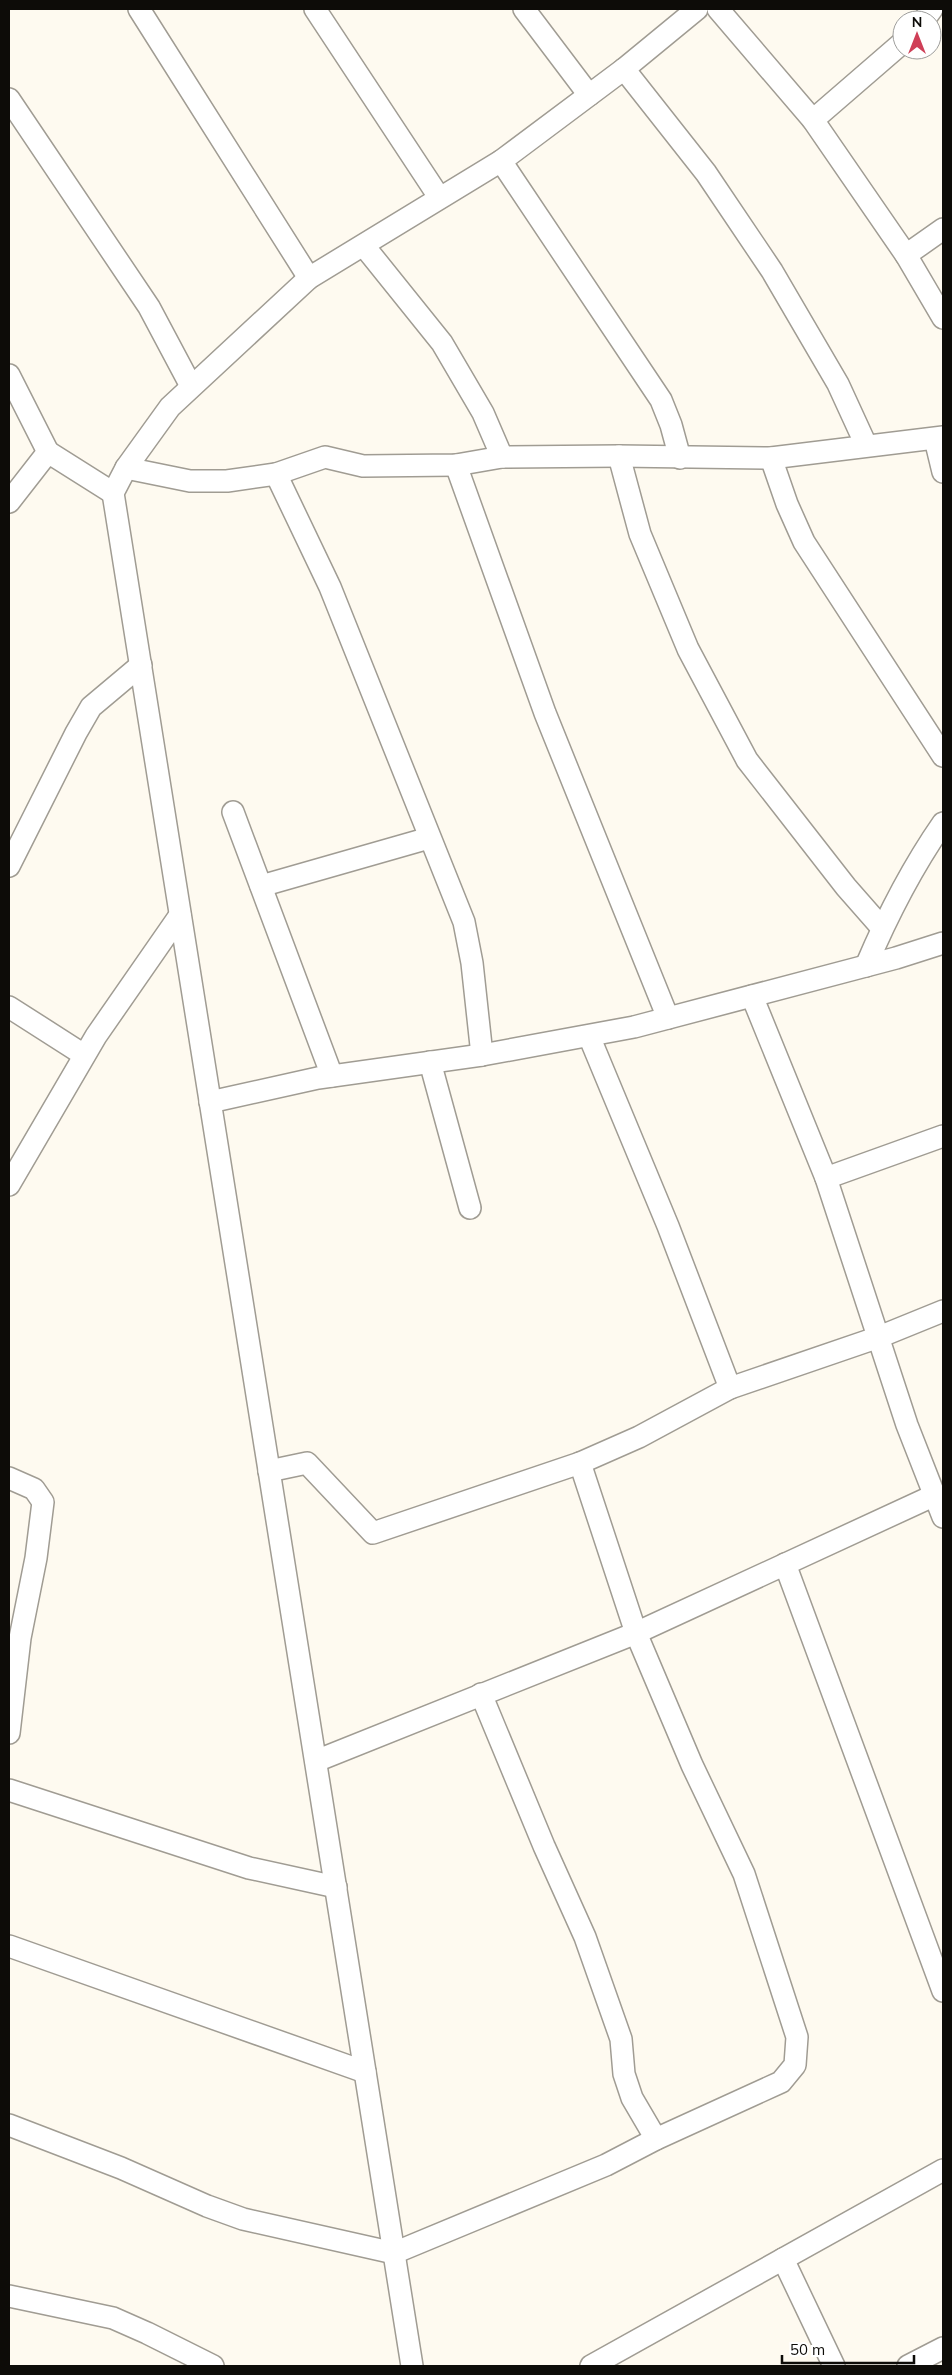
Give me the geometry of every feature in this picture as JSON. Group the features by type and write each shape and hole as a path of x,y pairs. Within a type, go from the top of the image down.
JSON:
{"street":[{"path":"139,9 309,278"},
{"path":"315,9 439,197"},
{"path":"524,9 589,95"},
{"path":"412,2366 114,493 126,468 170,407 309,278 364,246 439,197 501,160 624,69 697,9"},
{"path":"718,9 812,120 906,255 943,318"},
{"path":"812,120 892,51"},
{"path":"624,69 706,172 772,271 838,384 866,445"},
{"path":"9,99 149,307 191,386"},
{"path":"501,160 660,400 671,425 680,458"},
{"path":"906,255 943,229"},
{"path":"364,246 442,343 483,413 502,457"},
{"path":"9,375 48,452 114,493"},
{"path":"126,468 190,481 227,481 276,474 325,457 363,466 456,465 502,457 771,458 866,445 939,438 943,472"},
{"path":"9,502 48,452"},
{"path":"620,456 640,534 688,649 747,760 846,888 882,928"},
{"path":"771,458 787,504 804,542 943,756"},
{"path":"456,465 545,713 668,1018"},
{"path":"276,474 330,587 464,922 472,963 482,1055"},
{"path":"9,866 91,707 141,665"},
{"path":"233,812 332,1076"},
{"path":"866,966 882,928 915,863 943,823"},
{"path":"261,886 429,838"},
{"path":"9,1185 84,1055 180,915"},
{"path":"210,1102 332,1076 482,1055 589,1036 752,996 866,966 943,943"},
{"path":"752,996 826,1178 880,1337 907,1425 943,1517"},
{"path":"9,1007 84,1055"},
{"path":"589,1036 668,1226 730,1388"},
{"path":"430,1062 470,1208"},
{"path":"826,1178 943,1136"},
{"path":"269,1470 308,1463 373,1533 580,1463 638,1437 730,1388 880,1337 943,1311"},
{"path":"9,2125 121,2168 207,2206 244,2219 394,2253 606,2165 781,2082 795,2065 797,2037 744,1874 692,1765 636,1633 580,1463"},
{"path":"9,1478 34,1489 43,1502 36,1558 20,1638 9,1733"},
{"path":"316,1762 636,1633 935,1495"},
{"path":"785,1564 943,1992"},
{"path":"481,1694 544,1846 585,1937 621,2039 624,2074 632,2098 656,2140"},
{"path":"9,1790 249,1868 336,1888"},
{"path":"9,1946 365,2072"},
{"path":"591,2366 943,2170"},
{"path":"783,2259 834,2366"},
{"path":"9,2296 113,2318 147,2332 213,2366"},
{"path":"908,2366 943,2348"}]}
